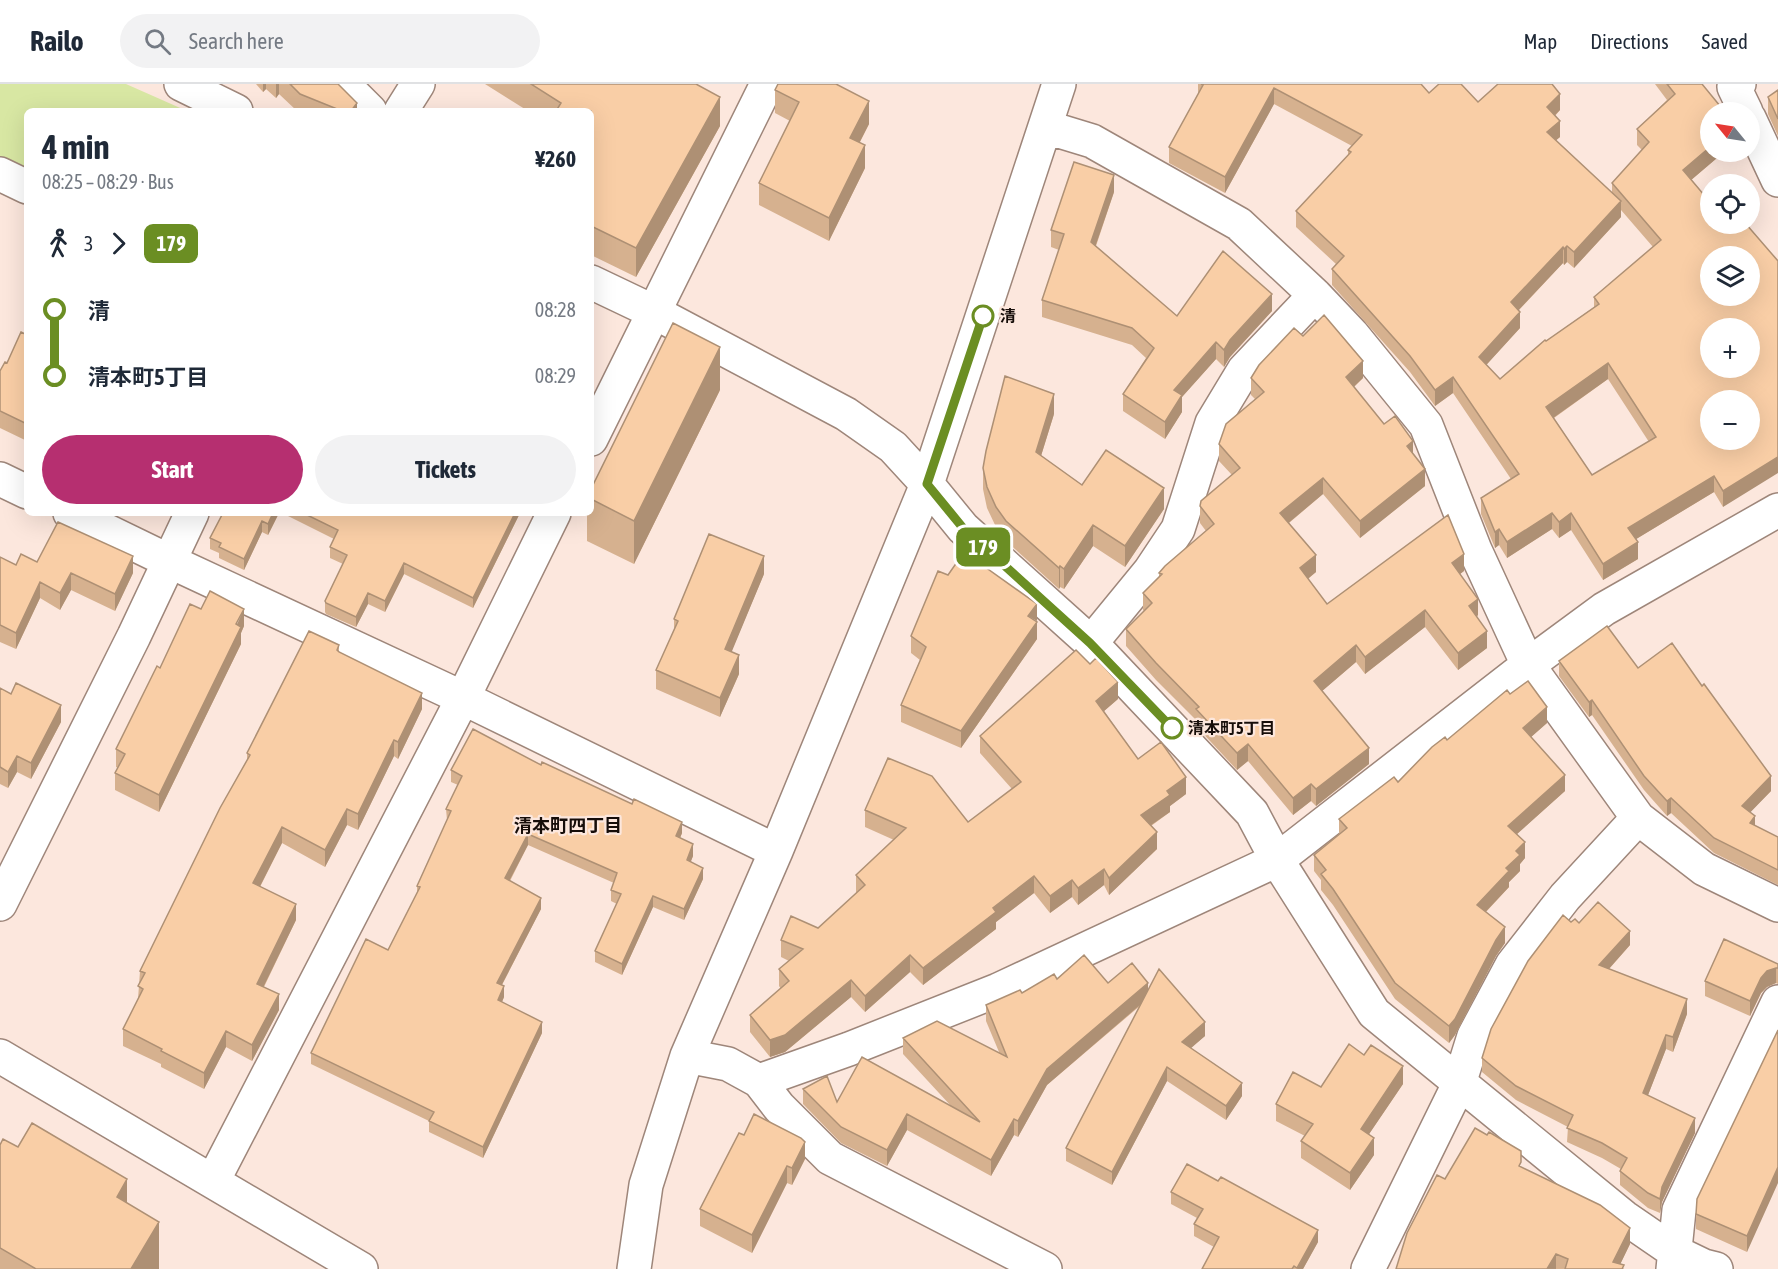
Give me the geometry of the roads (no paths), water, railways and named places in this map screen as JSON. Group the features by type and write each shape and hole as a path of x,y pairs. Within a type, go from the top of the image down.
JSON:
{"street":[{"path":"181,84 230,108"},
{"path":"343,84 367,108"},
{"path":"403,108 418,84"},
{"path":"594,433 767,84"},
{"path":"634,1269 646,1185 687,1056 776,850 927,484 1059,84"},
{"path":"1046,126 1092,141 1239,224 1315,295 1352,334 1426,424 1475,550 1528,664 1638,818 1704,869 1778,905"},
{"path":"1760,142 1778,180"},
{"path":"0,174 24,186"},
{"path":"594,283 654,312 846,414 893,447 963,528 1090,643 1252,813 1277,860 1374,1013 1674,1260 1716,1269"},
{"path":"1090,643 1150,572 1178,529 1212,423 1244,370 1315,295"},
{"path":"0,479 24,491"},
{"path":"759,1081 849,1049 998,990 1277,860 1528,664 1604,609 1778,510"},
{"path":"76,516 463,698 776,850"},
{"path":"0,904 134,636 191,516"},
{"path":"213,1181 463,698 553,516"},
{"path":"1368,1269 1459,1083 1474,1036 1512,966 1565,897 1638,818"},
{"path":"1674,1260 1679,1210 1778,1002"},
{"path":"0,1056 361,1269"},
{"path":"687,1056 728,1064 759,1081 779,1107 830,1158 1045,1269"}],"place":[{"name":"清","path":"983,316"},
{"name":"清本町5丁目","path":"1172,728"}],"district":[{"name":"清本町四丁目","path":"568,825"}]}
